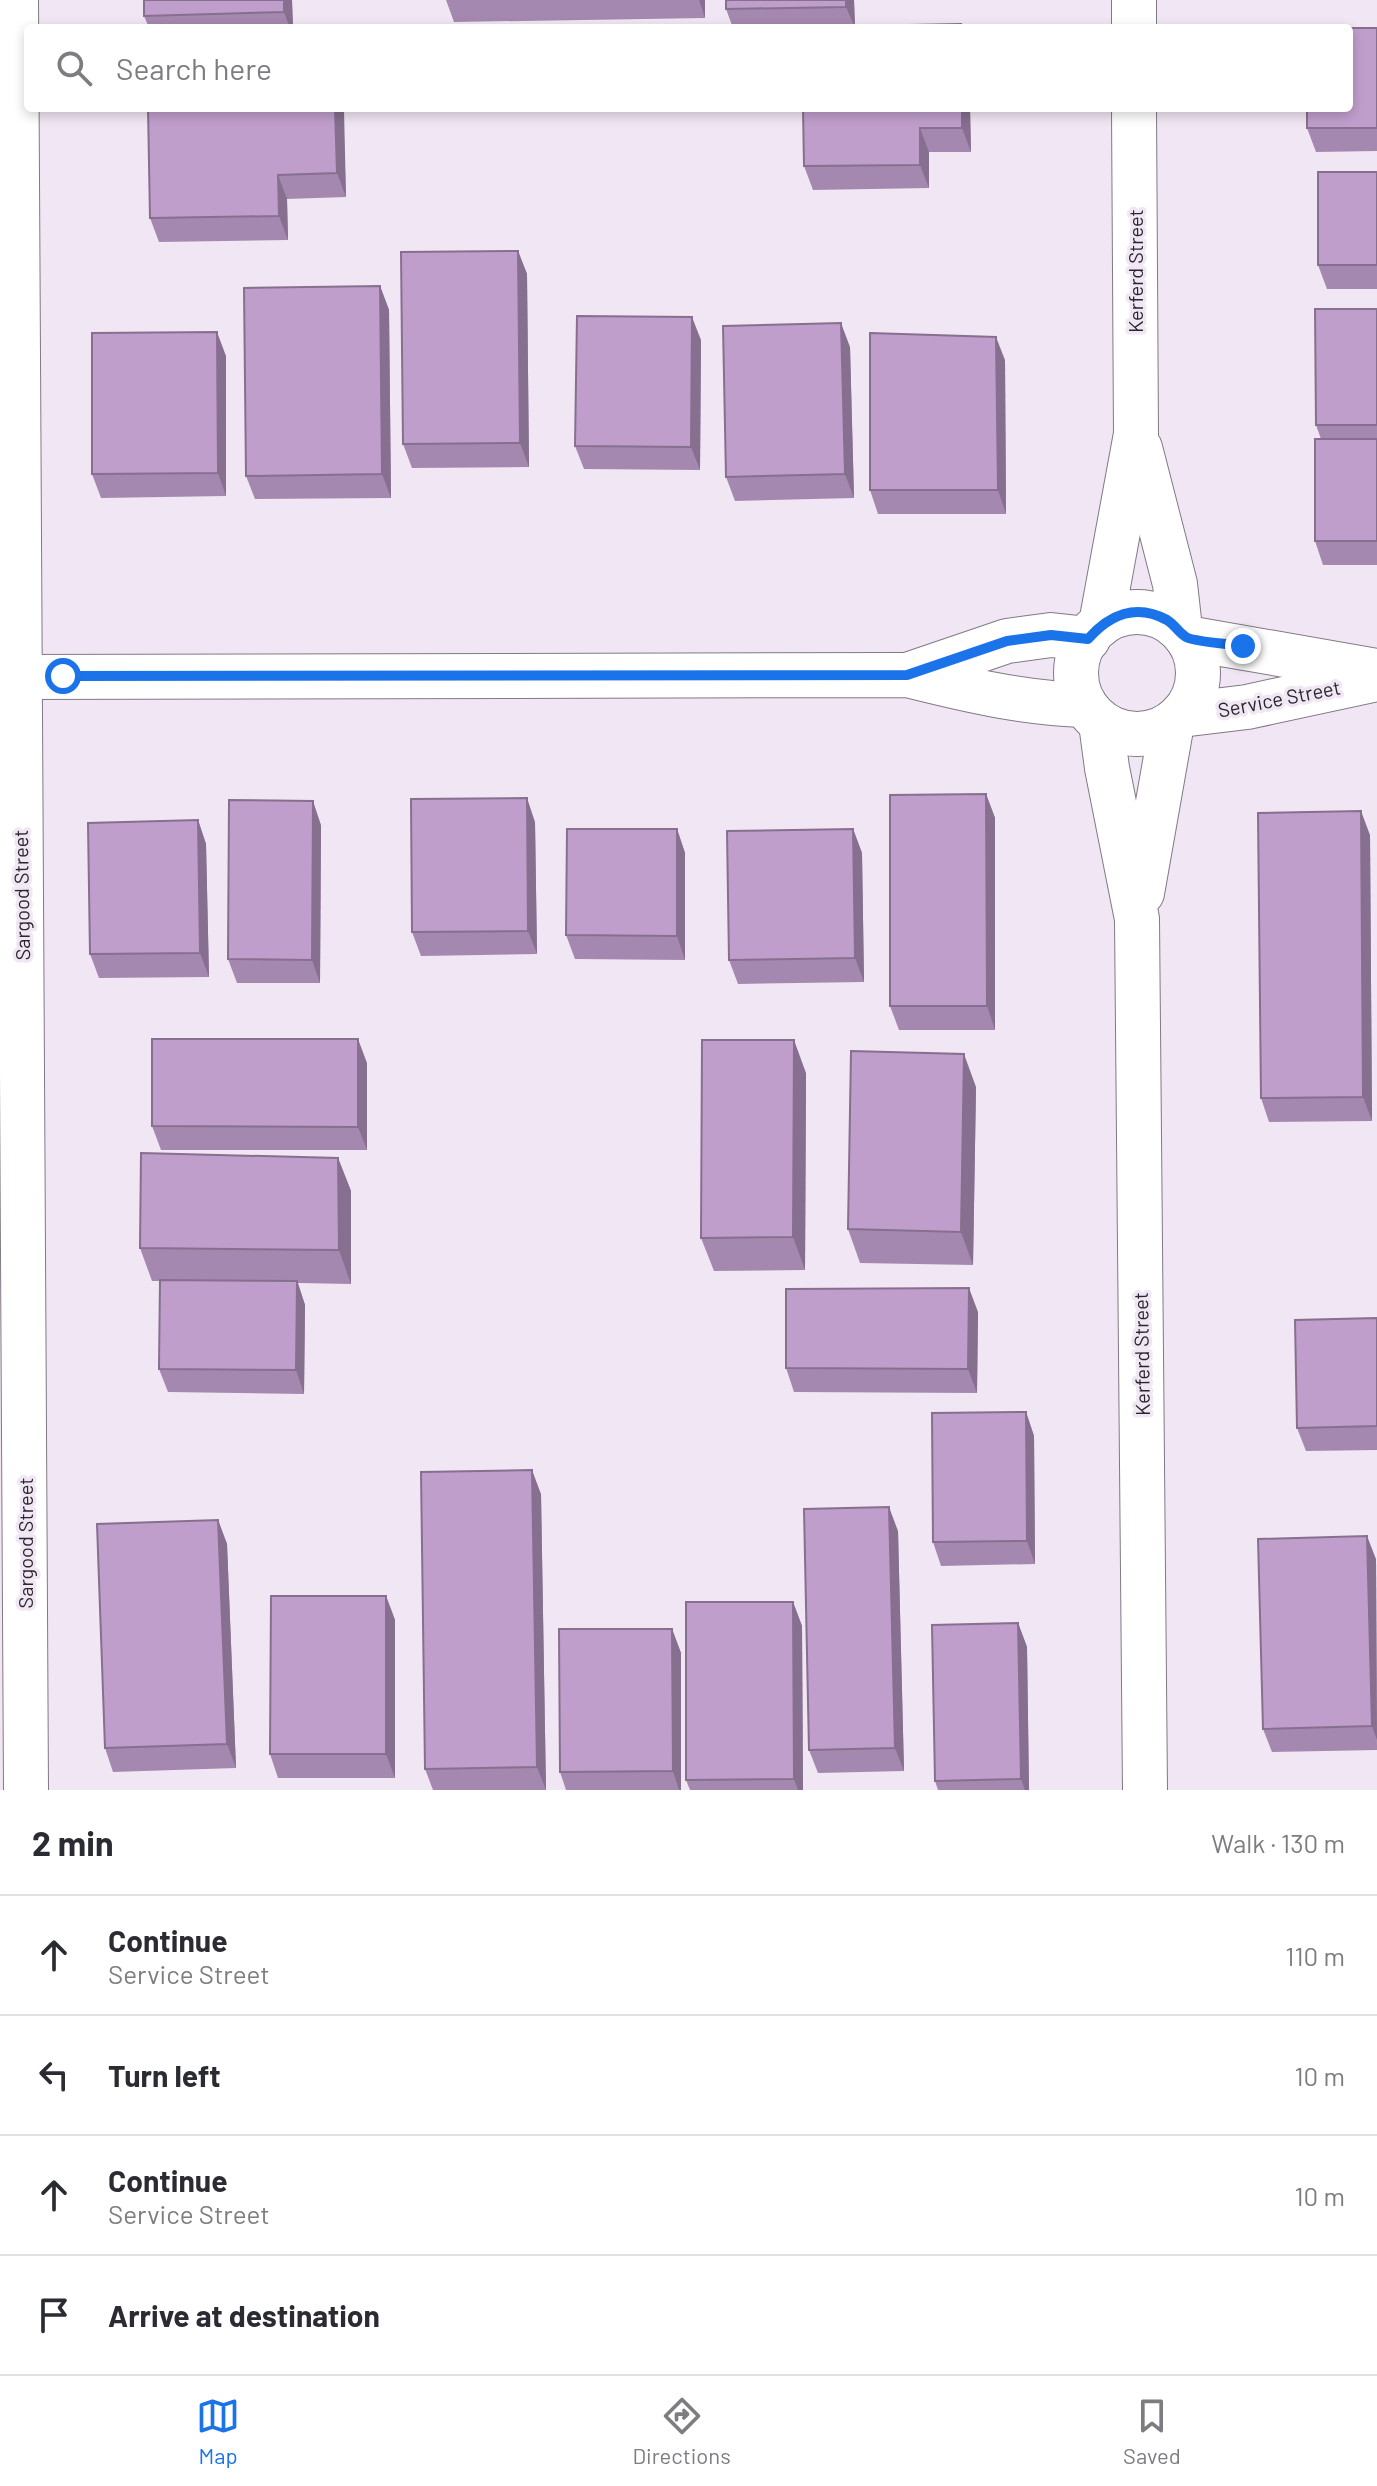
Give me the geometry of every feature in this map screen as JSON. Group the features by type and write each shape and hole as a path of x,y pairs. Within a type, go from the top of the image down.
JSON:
{"street":[{"name":"Sargood Street","path":"16,0 8,45 19,677 11,992 26,1790"},
{"path":"1134,0 1134,24"},
{"name":"Kerferd Street","path":"1094,631 1136,434 1134,112"},
{"name":"Kerferd Street","path":"1136,434 1175,584 1183,634"},
{"path":"19,677 907,675 996,697 1051,704 1093,714 1118,732 1136,734 1155,731 1176,719 1194,694 1198,669 1195,652 1183,634 1166,620 1133,612 1116,616 1094,631 1079,654 1076,671 1078,688 1093,714"},
{"path":"907,675 1007,641 1094,631"},
{"name":"Service Street","path":"1183,634 1377,671"},
{"name":"Service Street","path":"1176,719 1377,679"},
{"name":"Kerferd Street","path":"1093,714 1137,919 1145,1790"},
{"name":"Kerferd Street","path":"1137,919 1176,719"}],"building":[{"path":"144,0 284,0 284,12 144,16"},
{"path":"726,0 846,0 846,7 726,9"},
{"path":"1353,28 1377,28 1377,128 1307,128 1307,112 1353,112"},
{"path":"148,112 335,112 337,173 278,175 279,216 150,218"},
{"path":"803,112 962,112 962,128 920,128 920,165 804,166"},
{"path":"1318,172 1377,172 1377,265 1318,265"},
{"path":"518,251 520,443 403,444 401,252"},
{"path":"380,286 382,474 246,476 244,288"},
{"path":"1315,309 1377,309 1377,425 1316,425"},
{"path":"577,316 692,317 691,447 575,446"},
{"path":"841,323 845,474 726,477 723,326"},
{"path":"217,332 218,473 92,474 92,333"},
{"path":"870,333 996,337 998,490 870,490"},
{"path":"1315,439 1377,439 1377,541 1315,541"},
{"path":"986,794 987,1006 890,1006 890,795"},
{"path":"527,798 528,931 412,932 411,799"},
{"path":"229,800 313,801 312,960 228,959"},
{"path":"1361,811 1363,1097 1261,1098 1258,813"},
{"path":"198,820 200,953 90,954 88,823"},
{"path":"567,829 677,829 677,936 566,935"},
{"path":"853,829 855,958 729,960 727,831"},
{"path":"152,1039 358,1039 358,1127 152,1126"},
{"path":"702,1040 794,1040 793,1237 701,1238"},
{"path":"851,1051 964,1054 961,1232 848,1229"},
{"path":"141,1153 338,1158 339,1250 140,1248"},
{"path":"160,1280 297,1281 296,1370 159,1369"},
{"path":"969,1288 968,1369 786,1368 786,1289"},
{"path":"1377,1318 1377,1426 1297,1428 1295,1320"},
{"path":"1026,1412 1027,1541 933,1542 932,1413"},
{"path":"532,1470 537,1767 425,1769 421,1472"},
{"path":"889,1507 895,1748 809,1750 804,1509"},
{"path":"218,1520 227,1744 105,1748 97,1524"},
{"path":"1367,1536 1372,1726 1263,1729 1258,1539"},
{"path":"271,1596 386,1596 386,1754 270,1754"},
{"path":"686,1602 793,1602 794,1779 686,1780"},
{"path":"1018,1623 1021,1779 935,1781 932,1625"},
{"path":"559,1629 672,1629 673,1771 560,1772"}],"route":[{"path":"63,676 907,675 1007,641 1051,635 1088,639 1101,624 1133,612 1166,620 1187,638 1243,646"}]}
